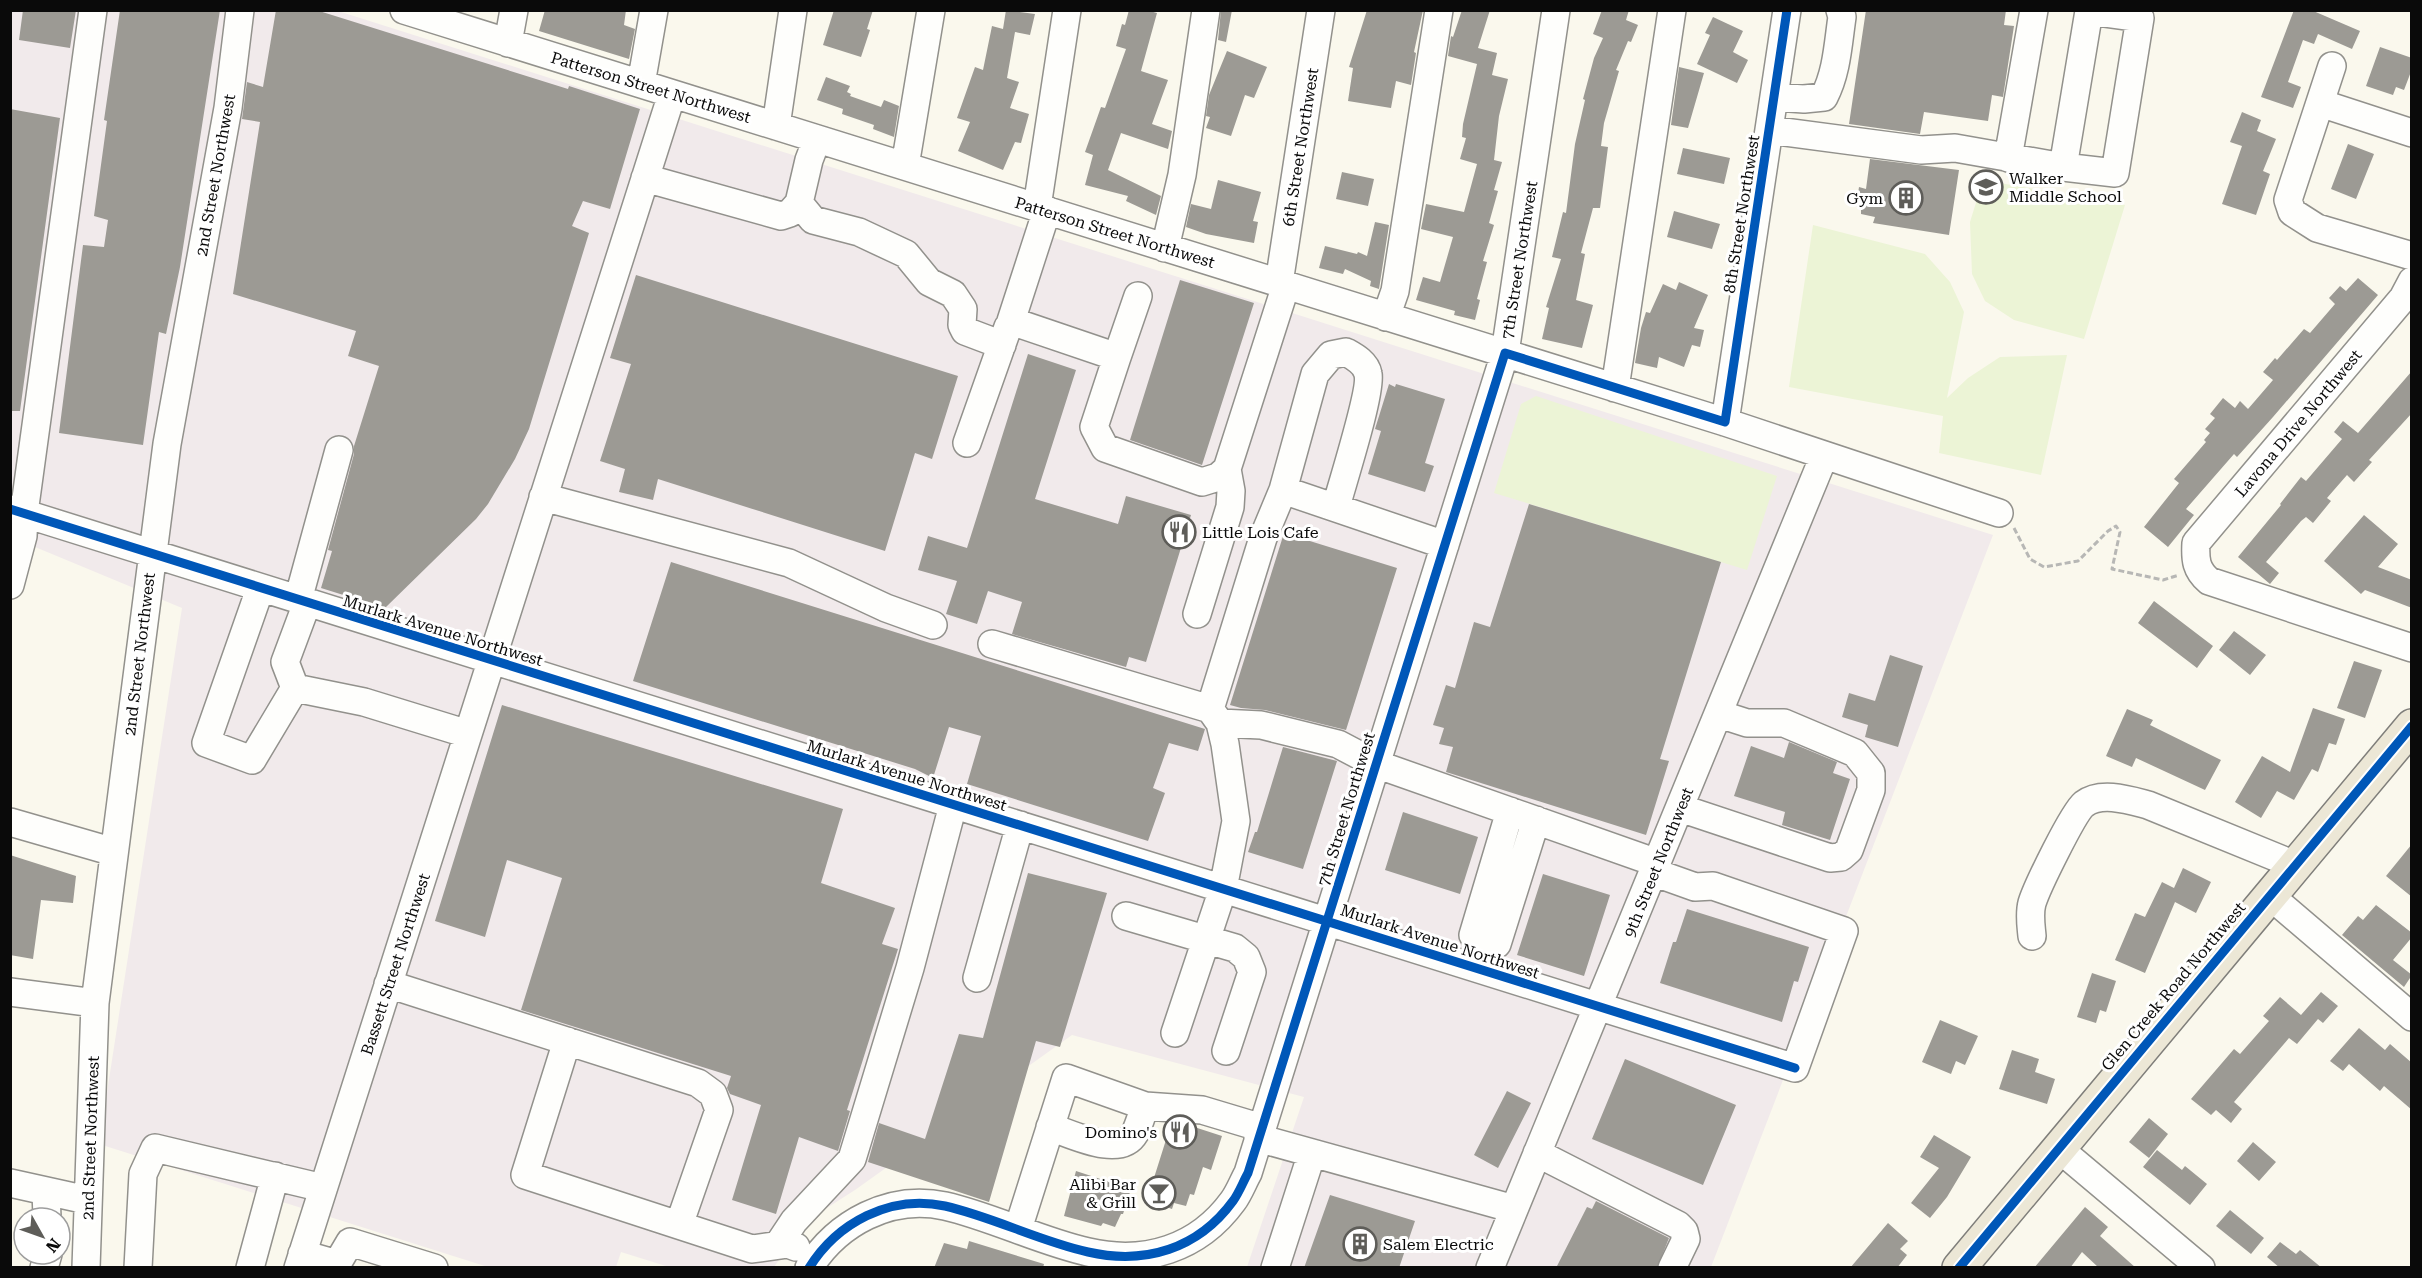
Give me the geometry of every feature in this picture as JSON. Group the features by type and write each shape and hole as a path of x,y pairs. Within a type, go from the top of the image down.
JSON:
{"main road":[{"name":"Glen Creek Road Northwest","path":"1959,1268 2057,1147 2412,726"}],"street":[{"path":"10,585 23,536 17,511 93,10"},
{"name":"2nd Street Northwest","path":"86,1268 96,1003 114,852 166,444 228,108 240,10"},
{"name":"Patterson Street Northwest","path":"404,10 1725,422 1999,513"},
{"path":"508,43 514,10"},
{"path":"641,84 654,10"},
{"path":"776,126 793,10"},
{"path":"905,166 931,10"},
{"path":"967,443 1006,333 1042,209 1067,10"},
{"path":"1166,248 1182,175 1206,10"},
{"name":"6th Street Northwest","path":"1227,469 1283,284 1321,10"},
{"path":"1386,317 1395,291 1438,10"},
{"name":"7th Street Northwest","path":"813,1261 831,1238 853,1222 883,1208 912,1203 943,1206 1088,1252 1132,1258 1182,1257 1199,1235 1234,1199 1248,1173 1505,353 1556,10"},
{"path":"1615,388 1672,10"},
{"name":"8th Street Northwest","path":"1725,422 1787,10"},
{"path":"1774,97 1804,99 1824,97 1835,68 1842,17 1840,10"},
{"path":"2008,158 2034,10"},
{"path":"1769,130 1920,150 1955,148 2063,167 2115,173 2140,14 2088,11 2063,167"},
{"path":"2332,66 2288,200 2292,212 2317,228 2412,256"},
{"name":"Bassett Street Northwest","path":"300,1261 672,94"},
{"path":"2320,103 2412,133"},
{"path":"645,178 781,216 790,213 799,203 809,160 817,139"},
{"path":"799,203 813,220 859,232 906,254 929,282 953,294 963,309 962,325 965,331 1006,333 1117,357"},
{"name":"Lavona Drive Northwest","path":"2197,567 2196,543 2403,298 2412,281"},
{"path":"1138,296 1094,427 1105,448 1202,482 1218,477 1227,469"},
{"path":"1175,1033 1223,889 1236,821 1215,716 1263,538 1283,490 1315,374 1331,355 1346,352 1362,362 1369,375 1365,399 1336,507"},
{"path":"295,688 285,662 339,450"},
{"name":"9th Street Northwest","path":"1490,1268 1824,456"},
{"path":"1197,614 1230,507 1231,491 1227,469"},
{"path":"1283,490 1445,545"},
{"path":"543,497 789,563 885,608 933,625"},
{"name":"Murlark Avenue Northwest","path":"17,511 260,589 1327,921 1479,960 1599,1007 1796,1068 1844,931 1713,886 1695,887 1655,867"},
{"path":"2197,567 2209,581 2412,648"},
{"path":"260,589 206,743 252,760 295,688"},
{"path":"992,644 1215,716 1338,744 1376,764 1536,820 1655,867"},
{"path":"295,688 364,702 468,734"},
{"path":"1680,808 1830,858 1841,857 1849,850 1871,790 1871,773 1855,753 1784,723 1747,723 1719,714"},
{"path":"2032,936 2031,905 2041,883 2076,815 2085,804 2101,798 2122,799 2148,805 2295,865"},
{"path":"778,1245 795,1221 852,1159 910,968 953,805"},
{"path":"1510,811 1473,935 1479,960 1497,944 1536,820"},
{"path":"10,822 114,852"},
{"path":"977,978 1020,825"},
{"path":"2269,895 2412,1017"},
{"path":"1126,916 1206,938 1235,948 1246,957 1252,972 1226,1051"},
{"path":"388,984 698,1083 712,1094 719,1110 679,1225"},
{"path":"10,992 96,1003"},
{"path":"567,1041 525,1174 752,1249 788,1244 813,1261"},
{"path":"1018,1229 1066,1078 1145,1106 1202,1110 1312,1153 1514,1209"},
{"path":"1050,1127 1107,1145 1125,1143 1134,1133 1145,1106"},
{"path":"2057,1147 2201,1268"},
{"path":"138,1268 143,1174 155,1148 323,1188"},
{"path":"1275,1268 1312,1153"},
{"path":"1537,1153 1678,1225 1684,1231 1686,1239 1672,1268"},
{"path":"250,1268 275,1176"},
{"path":"10,1183 87,1200"},
{"path":"46,1191 47,1206"},
{"path":"300,1261 337,1264 350,1242 434,1268"}],"path":[{"path":"1999,513 2016,531 2030,560 2044,567 2078,561 2116,526 2120,532 2112,569 2163,580 2197,567"}],"shaded area":[{"path":"10,11 338,11 1993,535 1711,1267 1247,1267 1304,1097 1072,1035 855,1190 819,1213 794,1239 774,1267 669,1267 621,1252 616,1267 488,1267 99,1144 182,608 11,537"}],"green space":[{"path":"1983,180 2125,205 2084,339 2014,320 1985,301 1972,274 1970,222"},
{"path":"1813,225 1925,254 1950,282 1964,312 1947,398 1968,378 2000,357 2067,355 2041,475 1939,453 1943,416 1789,387"},
{"path":"1536,396 1777,476 1747,570 1494,493 1521,404"}],"building":[{"path":"23,10 76,10 70,48 19,40"},
{"path":"120,10 220,10 180,267 166,334 159,332 143,445 59,433 83,245 104,247 108,220 94,216 107,121 104,120"},
{"path":"276,10 316,10 568,89 569,86 640,109 610,209 583,201 572,226 589,233 529,429 515,459 488,504 476,519 385,608 321,588 332,551 328,550 354,454 354,446 379,366 348,356 356,331 233,294 260,122 242,119 247,82 263,87"},
{"path":"545,10 626,10 624,25 635,29 629,59 539,31"},
{"path":"834,10 873,10 867,29 870,30 861,57 823,45"},
{"path":"1006,10 1035,14 1030,35 1015,32 1007,78 1019,82 1010,108 1029,114 1021,143 1015,142 1003,170 958,151 970,122 957,118 975,67 983,70 992,26 1003,29"},
{"path":"1129,10 1146,10 1157,13 1141,71 1168,80 1152,124 1172,131 1168,149 1121,133 1108,170 1161,196 1156,215 1126,201 1128,196 1085,185 1093,155 1085,152 1101,107 1105,108 1126,49 1116,46 1122,24 1125,25"},
{"path":"1221,10 1232,10 1226,42 1218,40"},
{"path":"1367,10 1423,10 1414,52 1416,53 1411,85 1396,81 1391,108 1348,101 1353,68 1349,67"},
{"path":"1462,10 1490,10 1478,48 1497,53 1492,75 1508,79 1499,116 1494,160 1502,162 1494,190 1498,191 1489,223 1494,225 1483,261 1487,262 1477,299 1480,300 1475,320 1454,315 1455,311 1416,300 1423,277 1440,282 1453,237 1421,229 1426,204 1464,212 1477,164 1460,159 1466,138 1462,137 1463,124 1477,64 1448,56 1451,36 1453,37"},
{"path":"1602,10 1629,10 1626,20 1638,25 1631,42 1628,41 1616,70 1619,71 1604,123 1601,146 1608,147 1600,208 1593,208 1581,253 1585,254 1576,300 1593,305 1582,348 1542,339 1549,308 1546,307 1561,259 1552,257 1563,212 1566,213 1575,144 1585,100 1583,99 1594,58 1603,38 1593,34"},
{"path":"1866,10 2006,10 2004,25 2014,26 2003,97 1992,95 1988,121 1924,112 1920,134 1849,124"},
{"path":"2294,10 2311,10 2360,31 2352,49 2318,34 2314,44 2303,40 2288,82 2301,87 2293,108 2261,97"},
{"path":"1713,17 1743,31 1733,52 1748,60 1737,83 1697,64 1710,35 1705,33"},
{"path":"2380,47 2412,58 2412,69 2404,90 2396,87 2393,95 2366,86"},
{"path":"1227,51 1267,67 1254,98 1245,95 1231,136 1206,128 1210,117 1206,116 1209,95"},
{"path":"1679,67 1704,73 1688,128 1671,125"},
{"path":"826,77 850,86 847,92 851,94 850,96 881,107 884,100 899,106 894,137 873,129 874,125 842,114 843,109 817,100"},
{"path":"10,109 60,118 20,411 10,411"},
{"path":"2242,112 2261,120 2257,131 2276,139 2263,171 2270,174 2256,215 2222,204 2242,146 2230,142"},
{"path":"2348,144 2374,154 2356,199 2331,189"},
{"path":"1683,148 1730,158 1724,184 1677,174"},
{"name":"Gym","path":"1870,159 1959,170 1949,235 1873,223 1875,217 1861,214 1861,208 1856,206 1859,187 1866,189"},
{"path":"1342,172 1374,179 1368,206 1336,199"},
{"path":"1218,180 1261,192 1253,221 1258,222 1254,243 1206,234 1186,227 1191,204 1211,209"},
{"path":"1674,211 1720,224 1712,249 1667,237"},
{"path":"1375,222 1389,225 1379,289 1370,286 1371,281 1345,269 1343,274 1319,268 1325,246 1357,254 1358,252 1367,256"},
{"path":"636,275 958,376 932,459 915,453 885,551 658,479 653,500 619,492 625,469 600,461 631,364 610,358"},
{"path":"2358,278 2378,295 2273,417 2237,457 2234,454 2186,509 2194,515 2168,547 2144,527 2179,483 2174,479 2206,442 2204,440 2210,433 2205,429 2215,418 2210,414 2223,398 2235,408 2240,401 2248,409 2273,380 2263,372 2275,358 2277,360 2304,329 2310,333 2335,304 2329,298 2340,286 2346,291"},
{"path":"1180,280 1254,303 1202,465 1130,440"},
{"path":"1679,282 1708,295 1694,328 1704,330 1700,347 1692,345 1684,367 1659,357 1657,368 1635,363 1646,312 1650,313 1663,284 1676,290"},
{"path":"1028,354 1076,370 1035,499 1118,524 1126,496 1191,515 1146,662 1129,657 1126,667 1012,634 1022,602 988,591 977,624 946,614 957,581 918,570 928,536 967,548"},
{"path":"2412,371 2412,413 2369,460 2372,462 2354,482 2347,475 2327,498 2331,501 2313,523 2306,517 2301,521 2266,562 2279,573 2270,584 2238,557 2301,477 2306,481 2342,439 2334,432 2343,421 2358,433"},
{"path":"1389,384 1395,387 1396,384 1445,399 1425,463 1434,466 1425,492 1368,474 1381,431 1375,429"},
{"path":"1529,504 1721,562 1660,759 1669,761 1646,835 1446,772 1453,747 1439,744 1444,728 1433,725 1446,685 1455,688 1474,622 1490,627"},
{"path":"2364,515 2398,544 2378,567 2412,580 2412,608 2365,590 2361,594 2324,561"},
{"path":"1284,533 1397,568 1346,730 1265,710 1230,705"},
{"path":"671,562 1205,729 1198,751 1169,743 1153,788 1165,793 1148,841 967,784 981,736 949,727 933,778 915,769 633,681"},
{"path":"2154,601 2213,646 2197,668 2138,623"},
{"path":"2234,631 2266,655 2250,675 2219,650"},
{"path":"1890,655 1923,666 1898,747 1865,737 1868,725 1842,717 1849,693 1875,701"},
{"path":"2354,661 2382,670 2365,718 2337,708"},
{"path":"502,705 843,809 821,883 895,908 882,944 898,949 847,1110 850,1111 838,1151 799,1137 776,1214 732,1200 761,1105 730,1094 727,1088 731,1076 521,1010 562,878 507,860 485,937 435,921"},
{"path":"2313,708 2345,719 2336,745 2329,743 2318,772 2312,769 2294,800 2277,791 2261,818 2235,802 2262,756 2290,772"},
{"path":"2127,709 2153,720 2150,725 2221,760 2205,790 2136,758 2132,767 2106,756"},
{"path":"1789,742 1837,762 1833,773 1850,779 1830,840 1782,825 1785,812 1734,796 1751,746 1784,758"},
{"path":"1283,747 1337,761 1303,869 1248,852 1255,832 1257,832"},
{"path":"1403,812 1478,837 1460,894 1385,870"},
{"path":"2412,844 2412,897 2386,876"},
{"path":"10,855 76,876 73,903 41,900 33,959 10,955"},
{"path":"2183,868 2211,882 2196,913 2175,902 2145,973 2115,960 2135,913 2145,917 2162,882 2174,888"},
{"path":"1028,873 1107,893 1060,1047 1036,1041 989,1202 868,1162 879,1123 925,1139 959,1034 983,1038"},
{"path":"1543,874 1610,895 1584,976 1517,955"},
{"path":"2376,905 2412,933 2412,937 2393,960 2412,975 2404,987 2342,935 2358,916 2363,920"},
{"path":"1687,909 1809,947 1798,982 1794,981 1782,1022 1660,983 1673,942 1676,942"},
{"path":"2092,973 2116,981 2106,1012 2100,1010 2096,1023 2077,1017"},
{"path":"2321,992 2338,1006 2323,1023 2318,1019 2297,1044 2289,1038 2234,1102 2242,1109 2231,1123 2216,1110 2211,1115 2191,1099 2234,1049 2240,1054 2269,1021 2263,1016 2280,997 2301,1015"},
{"path":"1940,1020 1978,1036 1965,1065 1956,1061 1951,1074 1922,1062"},
{"path":"2359,1028 2385,1050 2390,1044 2412,1063 2412,1110 2384,1086 2380,1091 2349,1064 2343,1071 2330,1061"},
{"path":"2012,1050 2039,1059 2035,1072 2055,1079 2047,1104 1999,1089"},
{"path":"1625,1059 1736,1105 1703,1185 1592,1139"},
{"path":"1507,1091 1531,1103 1498,1168 1474,1155"},
{"path":"2149,1118 2168,1134 2149,1158 2129,1142"},
{"path":"1171,1124 1188,1125 1222,1136 1211,1170 1203,1167 1194,1195 1190,1194 1186,1206 1174,1203 1172,1209 1147,1200"},
{"path":"1934,1135 1971,1157 1947,1197 1930,1218 1911,1203 1939,1168 1920,1157"},
{"path":"2253,1142 2276,1162 2259,1181 2237,1161"},
{"path":"2157,1150 2182,1170 2185,1166 2207,1184 2190,1205 2143,1167"},
{"path":"1076,1171 1131,1189 1123,1214 1115,1227 1103,1223 1101,1226 1064,1216"},
{"name":"Salem Electric","path":"1330,1195 1415,1221 1399,1268 1304,1268"},
{"path":"1596,1201 1669,1238 1657,1268 1556,1268 1587,1207 1592,1209"},
{"path":"2085,1207 2108,1227 2100,1236 2136,1268 2099,1268 2082,1252 2070,1268 2034,1268"},
{"path":"2230,1210 2264,1238 2251,1254 2216,1226"},
{"path":"1888,1223 1908,1241 1900,1249 1907,1255 1897,1268 1850,1268"},
{"path":"969,1241 1044,1264 1043,1268 934,1268 944,1243 967,1249"},
{"path":"2280,1242 2296,1254 2300,1250 2322,1268 2280,1268 2267,1257"}],"cycle path":[{"path":"809,1268 834,1238 850,1225 885,1208 904,1204 925,1203 945,1206 1088,1252 1109,1256 1130,1256 1150,1254 1187,1242 1219,1218 1233,1201 1248,1173 1505,353 1725,422 1787,10"},
{"path":"10,509 1795,1068"},
{"path":"1959,1268 2412,726"}],"place":[{"name":"Walker Middle School","path":"1986,187"},
{"name":"Gym","path":"1906,198"},
{"name":"Little Lois Cafe","path":"1179,532"},
{"name":"Domino's","path":"1180,1132"},
{"name":"Alibi Bar & Grill","path":"1159,1193"},
{"name":"Salem Electric","path":"1360,1244"}]}
